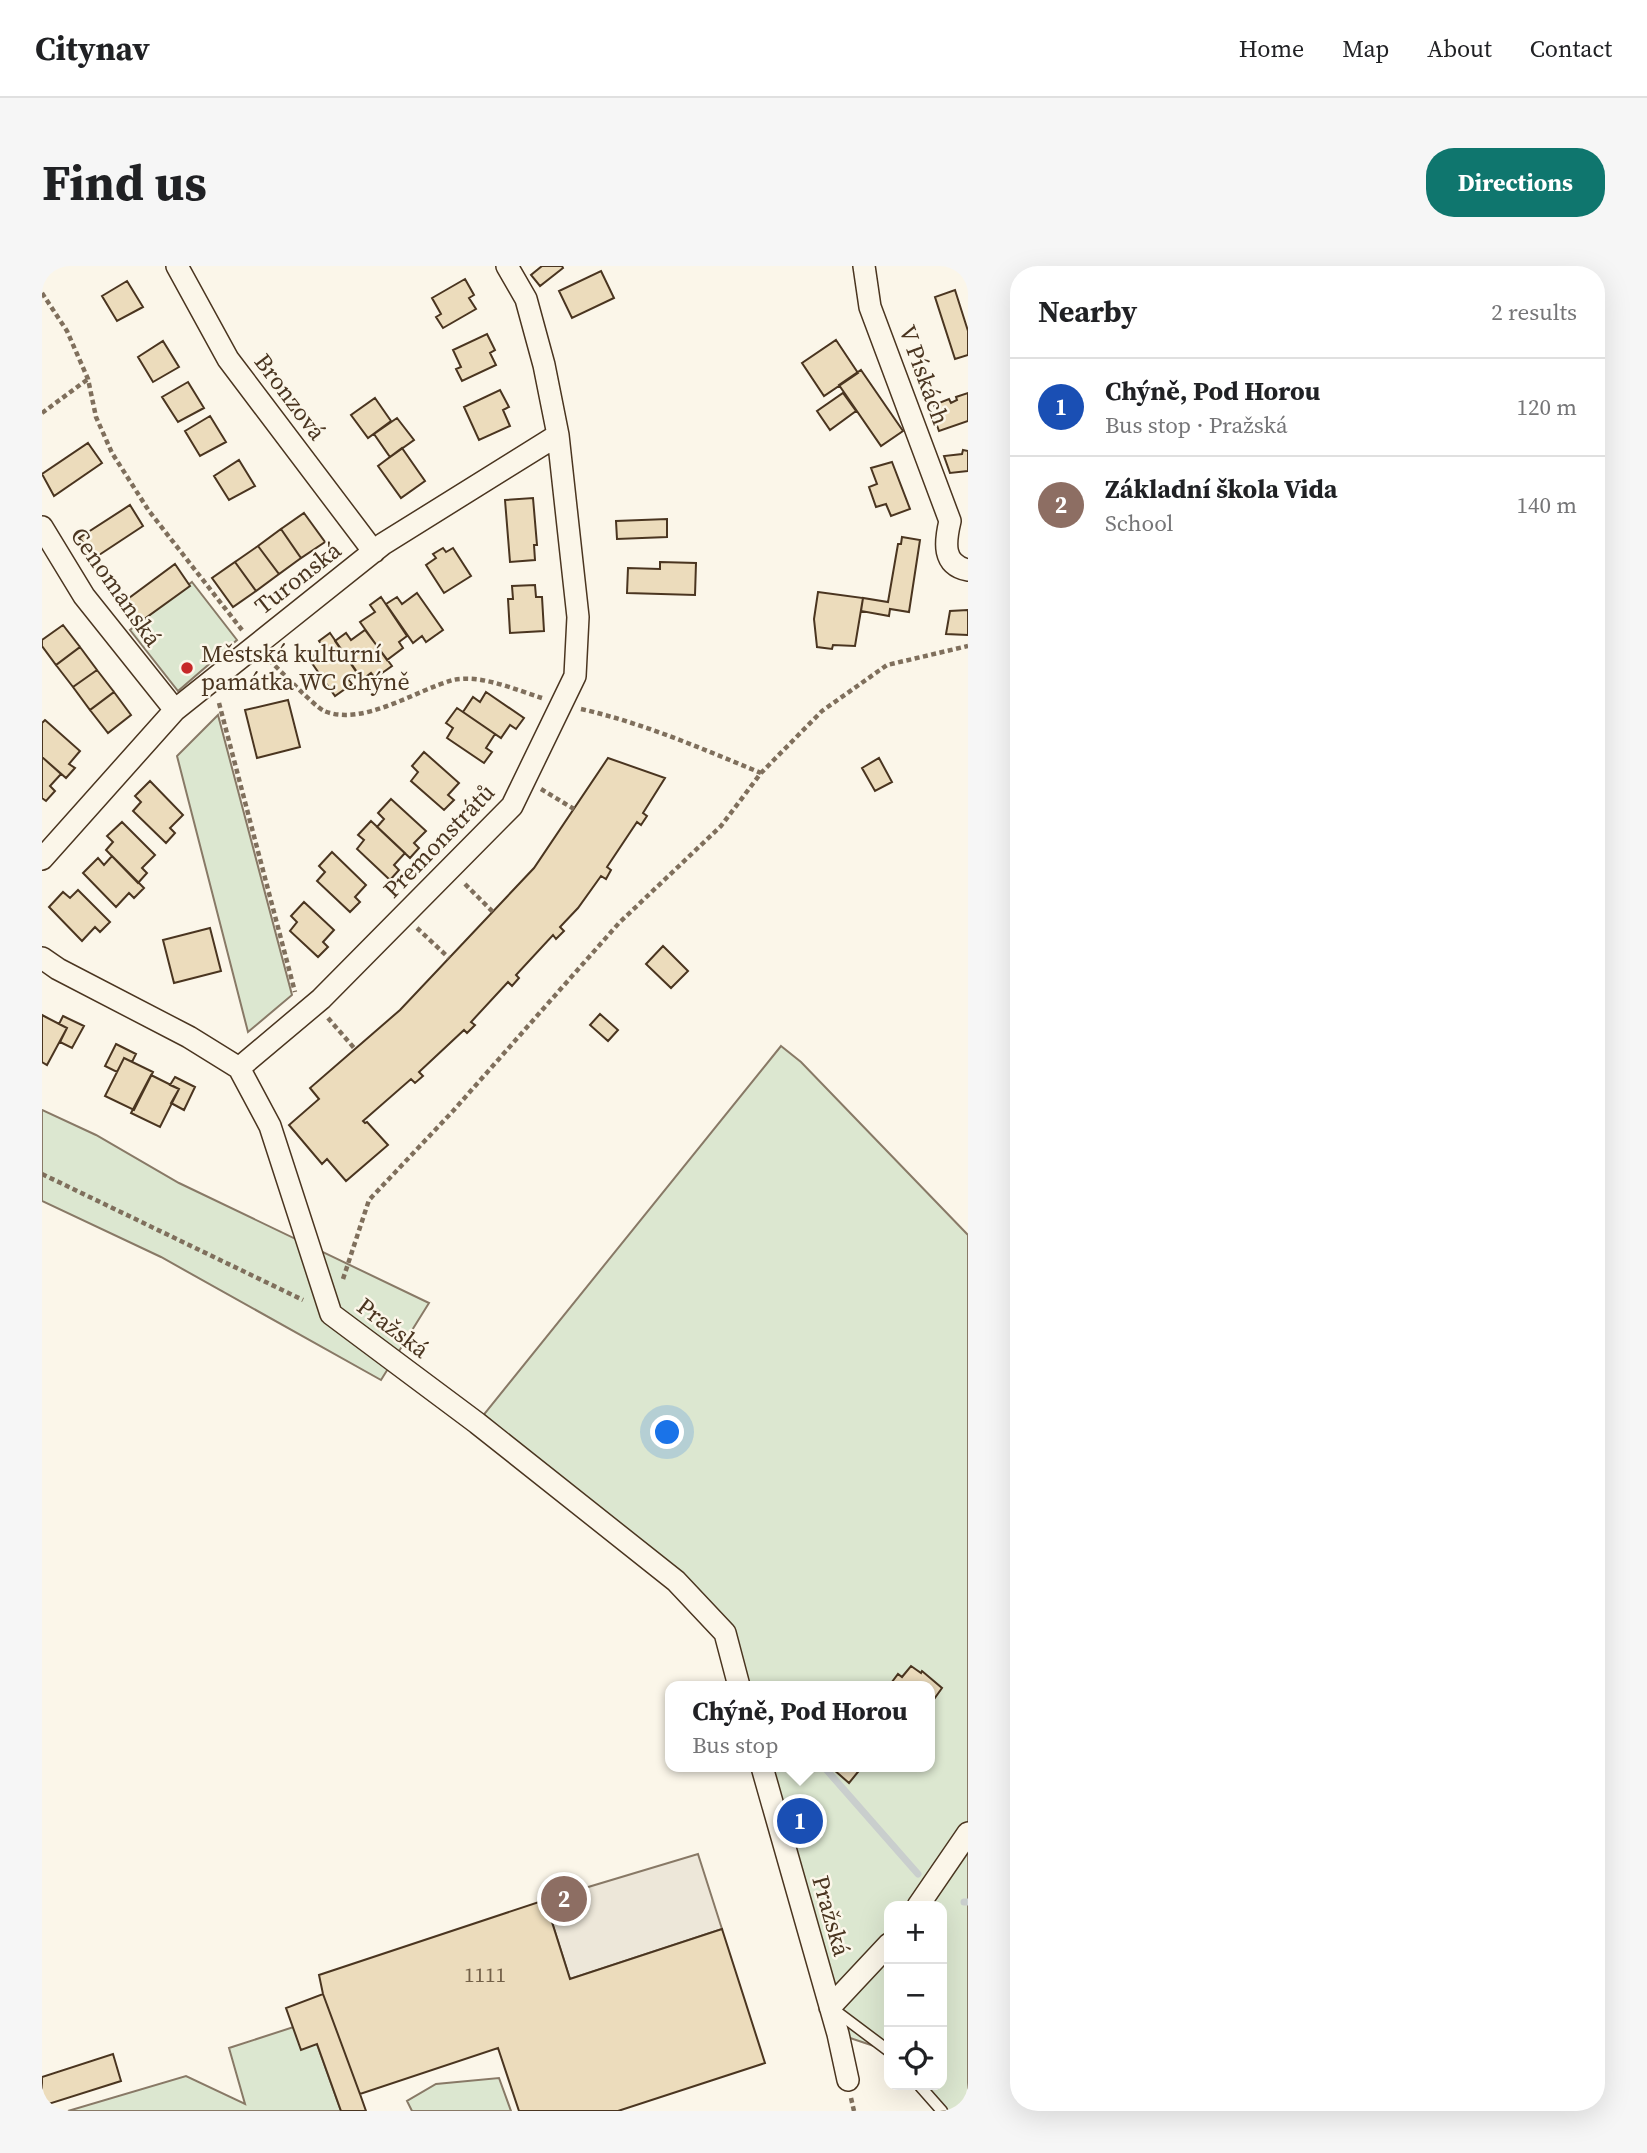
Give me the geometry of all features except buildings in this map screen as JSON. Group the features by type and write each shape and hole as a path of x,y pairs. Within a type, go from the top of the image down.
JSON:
{"street":[{"name":"Bronzová","path":"177,266 228,359 374,552"},
{"name":"Premonstrátů","path":"239,1068 309,1010 512,806 575,676 578,617 558,435 544,365 526,299 507,266"},
{"name":"V Pískách","path":"864,266 870,307 959,521 945,540 948,557 960,568 968,570"},
{"name":"Turonská","path":"42,859 175,710 374,552 558,435"},
{"name":"Cenomanská","path":"42,527 84,596 175,710"},
{"name":"Pražská","path":"42,958 58,969 190,1037 239,1068 270,1126 331,1314 477,1423 676,1581 724,1633 738,1681"},
{"name":"Pražská","path":"763,1772 848,2080"},
{"path":"921,1901 968,1833"},
{"path":"830,2007 884,1949"}],"lane":[{"path":"830,2007 884,2048"},
{"path":"923,2090 942,2111"}],"path":[{"path":"42,293 67,331 88,379 96,417 111,453 149,511 254,646 323,711 349,715 372,710 455,680 481,680 611,716 704,749 761,773"},
{"path":"42,412 88,379"},
{"path":"42,1174 331,1314 369,1200 453,1111 619,923 721,826 761,773 822,711 887,665 968,646"},
{"path":"213,680 309,1010 355,1049"},
{"path":"526,779 574,809"},
{"path":"450,869 493,912"},
{"path":"404,916 449,958"}],"green space":[{"path":"192,582 237,640 178,691 130,630"},
{"path":"218,715 292,995 248,1032 177,756"},
{"path":"781,1046 801,1062 968,1235 968,2111 942,2111 923,2090 947,2090 947,1901 884,1901 884,2049 838,2034 763,1772 935,1772 935,1681 738,1681 725,1633 477,1423"},
{"path":"42,1110 96,1135 179,1183 429,1303 381,1380 161,1257 42,1201"},
{"path":"309,2022 341,2111 68,2111 186,2076 245,2104 229,2048"},
{"path":"499,2078 511,2111 412,2111 407,2101 436,2084"}],"shaded area":[{"path":"698,1854 722,1929 570,1979 545,1900"}],"waterway":[{"path":"828,1772 918,1874"}],"place":[{"name":"Městská kulturní památka WC Chýně","path":"187,668"},
{"name":"Chýně, Pod Horou","path":"800,1821"},
{"name":"Základní škola Vida","path":"564,1899"}]}
